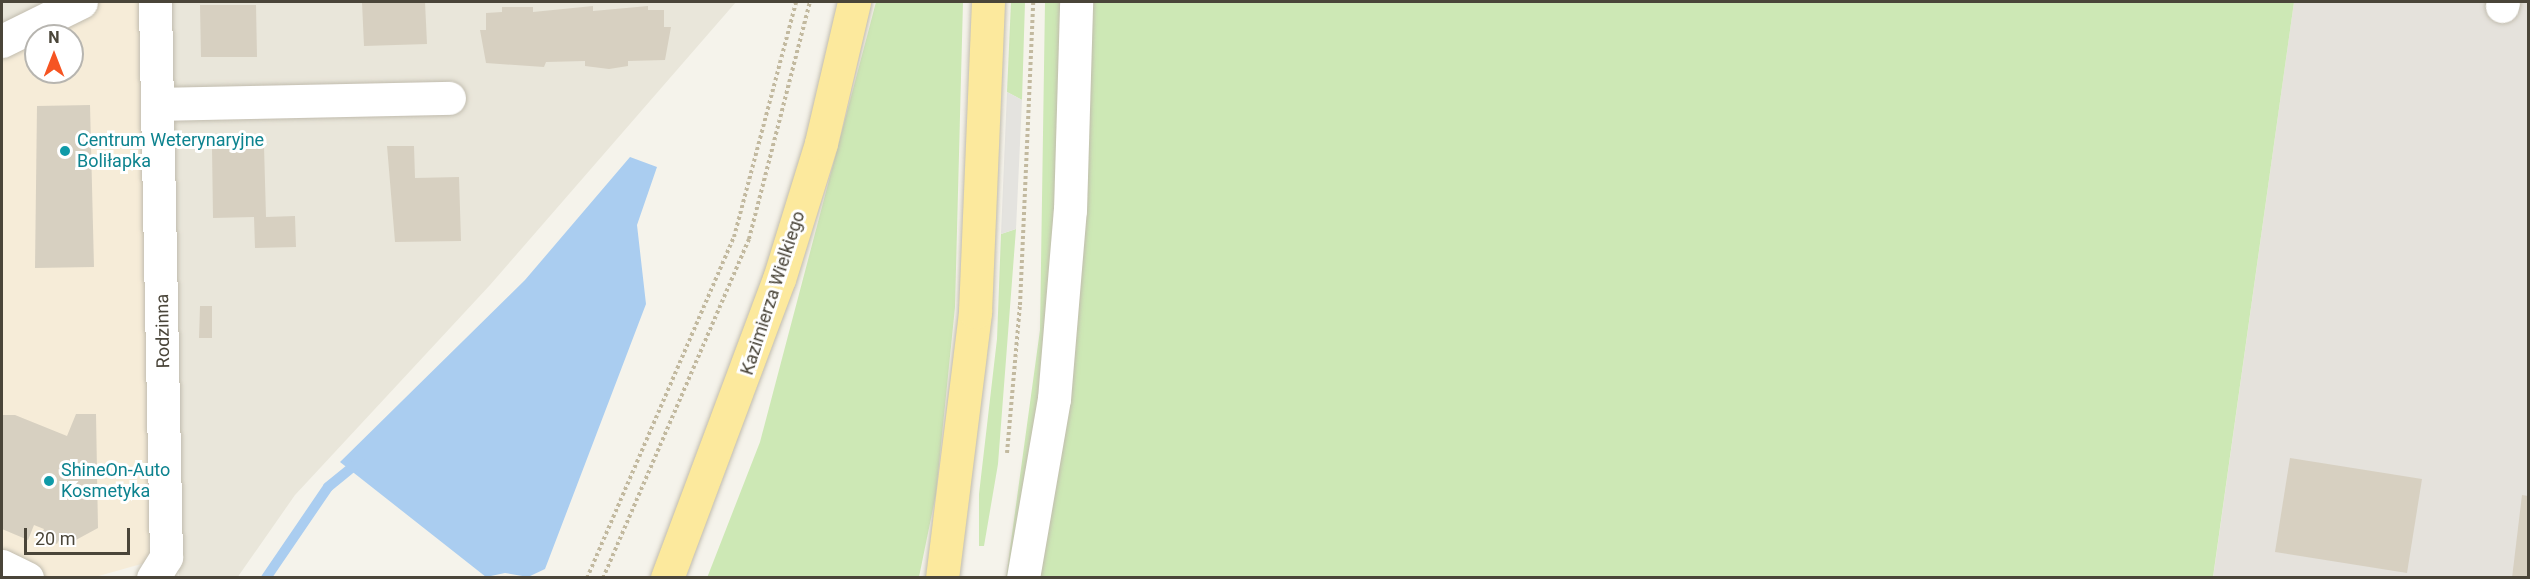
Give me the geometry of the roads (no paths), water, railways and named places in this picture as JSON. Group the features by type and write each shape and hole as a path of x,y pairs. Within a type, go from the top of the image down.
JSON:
{"main road":[{"name":"Kazimierza Wielkiego","path":"667,578 779,279 821,143 854,2"},
{"path":"942,578 975,312 988,2"}],"street":[{"path":"2,40 81,2"},
{"name":"Rodzinna","path":"155,2 159,104 160,567"},
{"path":"1023,578 1054,399 1070,210 1076,2"},
{"path":"159,104 449,98"},
{"path":"2,566 27,578"}],"water":[{"path":"630,157 657,167 637,225 646,304 545,569 528,577 505,573 486,577 340,462 525,280"}],"waterway":[{"path":"266,578 328,487 360,461"}],"place":[{"name":"Centrum Weterynaryjne Boliłapka","path":"65,151"},
{"name":"ShineOn-Auto Kosmetyka","path":"49,481"}]}
